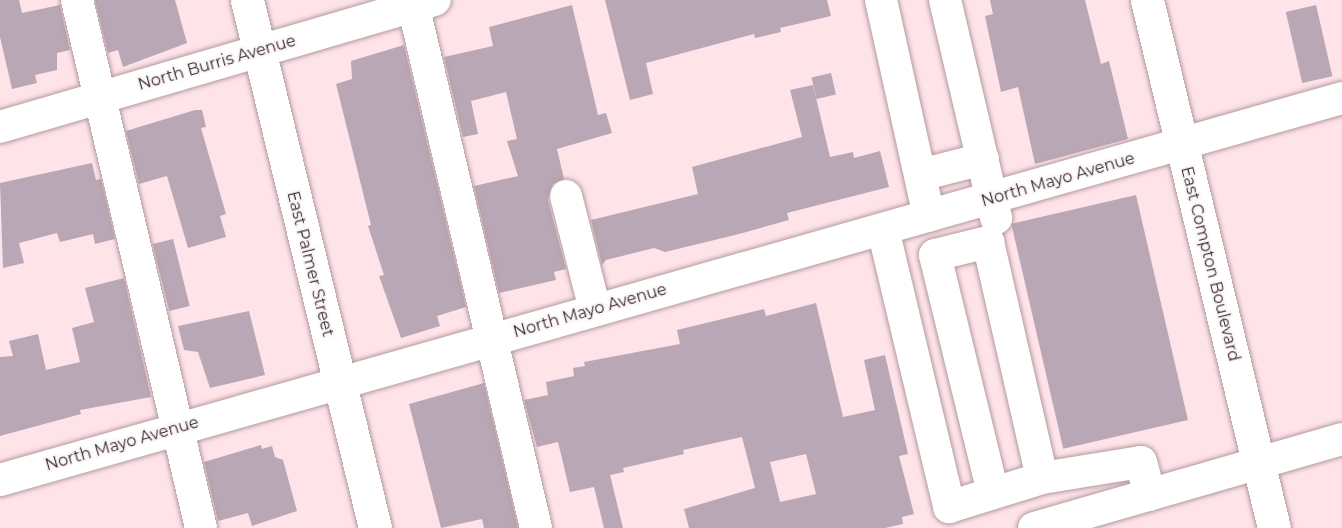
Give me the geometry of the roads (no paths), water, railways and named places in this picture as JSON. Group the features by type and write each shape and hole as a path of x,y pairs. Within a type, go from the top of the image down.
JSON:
{"main road":[{"name":"East Palmer Street","path":"248,0 375,528"},
{"name":"East Compton Boulevard","path":"1147,0 1180,146 1274,528"}],"street":[{"path":"77,0 201,528"},
{"path":"881,0 929,216"},
{"path":"945,0 993,198 997,227 988,242 935,255 993,493"},
{"path":"420,2 491,339 536,528"},
{"name":"North Burris Avenue","path":"0,127 420,2"},
{"name":"North Mayo Avenue","path":"0,480 339,382 1180,146 1342,98"},
{"path":"920,175 983,159"},
{"path":"566,196 595,310"},
{"path":"883,229 949,507 1052,478 1142,462 1150,495"},
{"path":"988,242 1052,478 1071,517"},
{"path":"1034,528 1342,439"}]}
